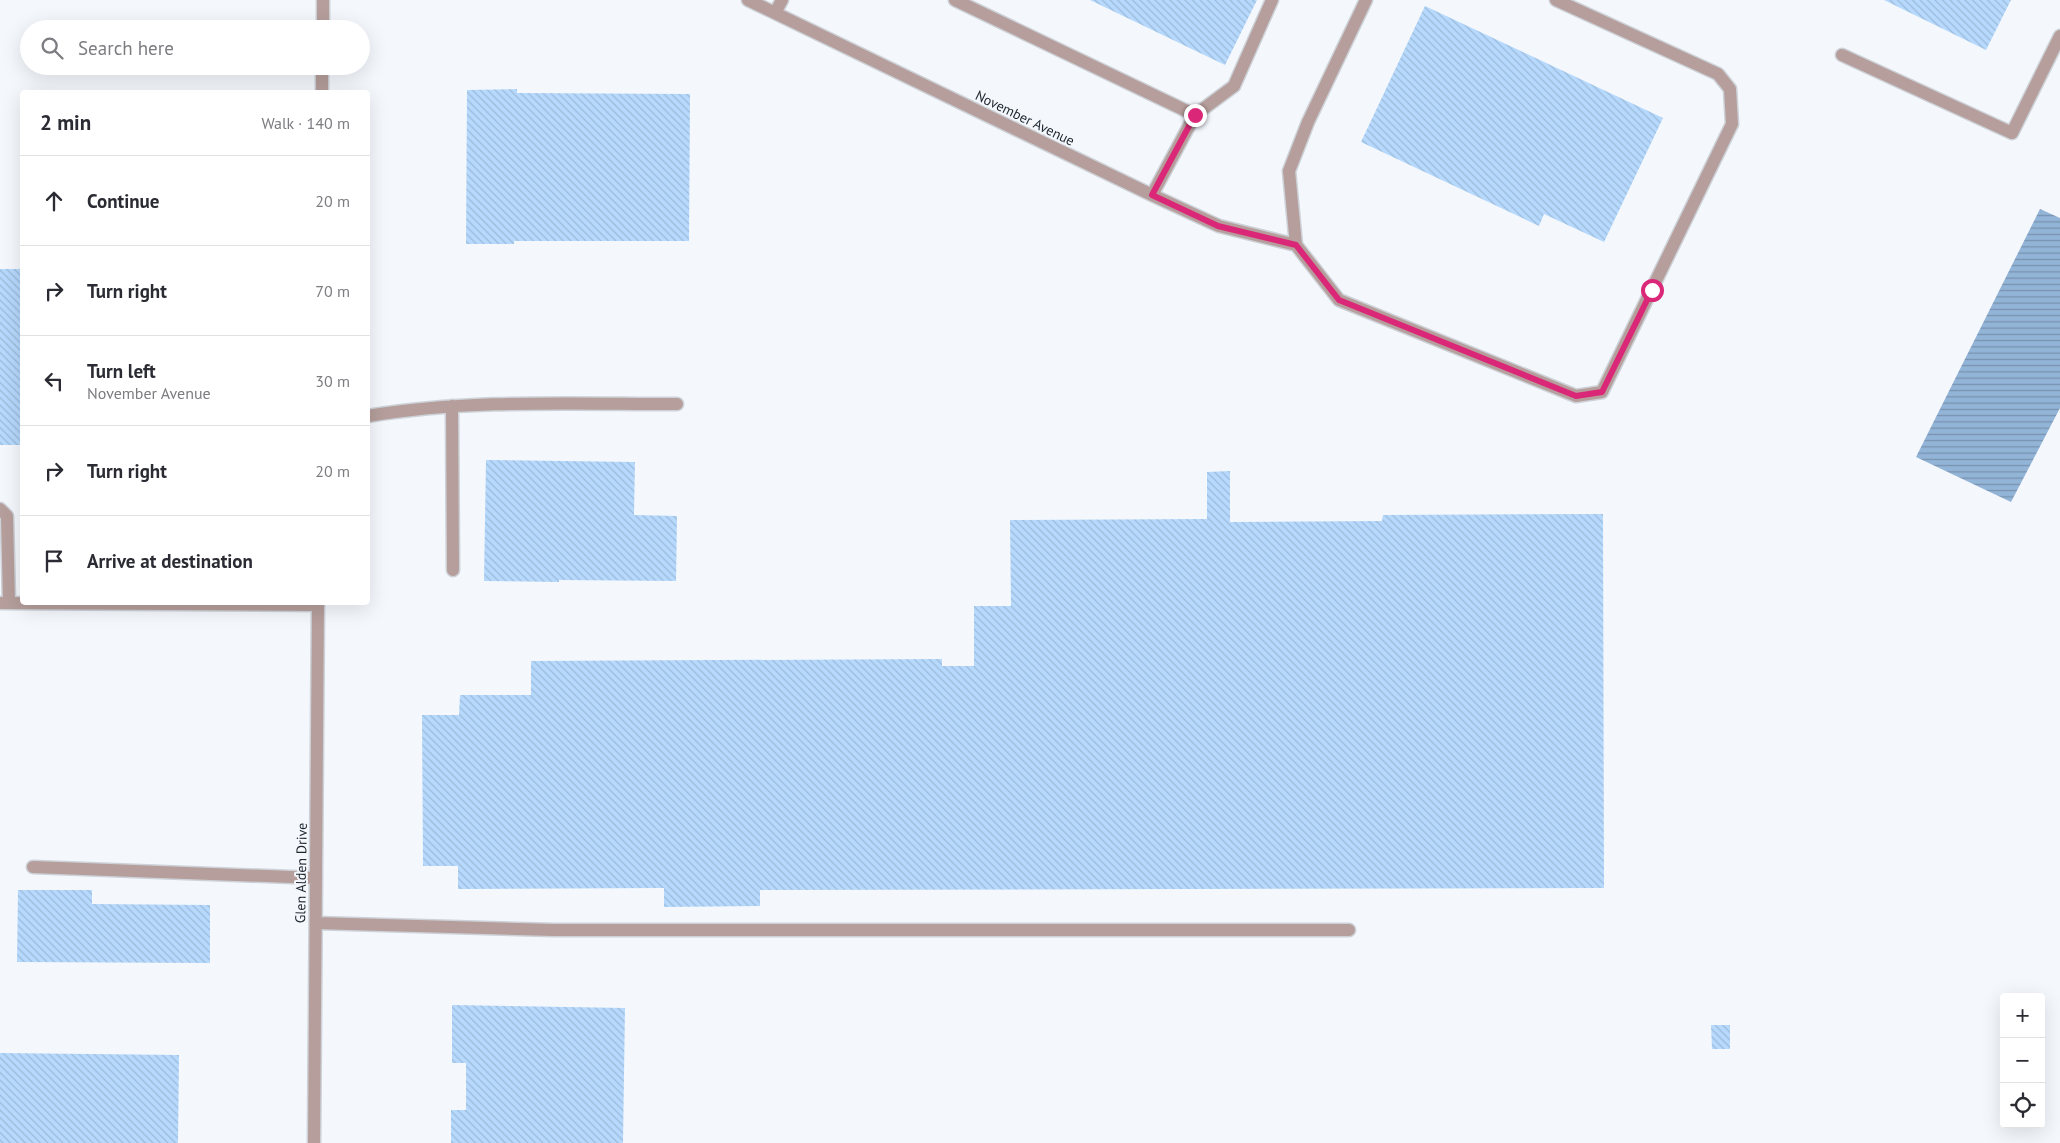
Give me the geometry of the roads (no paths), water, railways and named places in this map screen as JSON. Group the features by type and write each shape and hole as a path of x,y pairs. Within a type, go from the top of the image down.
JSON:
{"street":[{"path":"322,20 323,0"},
{"name":"November Avenue","path":"748,0 1218,226 1296,245"},
{"path":"775,13 782,0"},
{"path":"955,0 1195,115"},
{"path":"1152,195 1195,115 1234,86 1272,0"},
{"path":"1366,0 1308,122 1289,171 1296,245 1339,300 1576,396 1602,392 1732,124 1730,89 1718,74 1556,0"},
{"path":"1842,55 2012,133 2060,36"},
{"path":"322,75 322,90"},
{"path":"370,416 406,409 452,406 676,404"},
{"path":"452,406 453,570"},
{"path":"0,509 7,516 4,603 20,603"},
{"name":"Glen Alden Drive","path":"314,1143 318,605"},
{"path":"33,867 316,878"},
{"path":"316,923 554,930 1350,930"}],"water":[{"path":"2040,209 2060,218 2060,408 2011,502 1916,457"}]}
